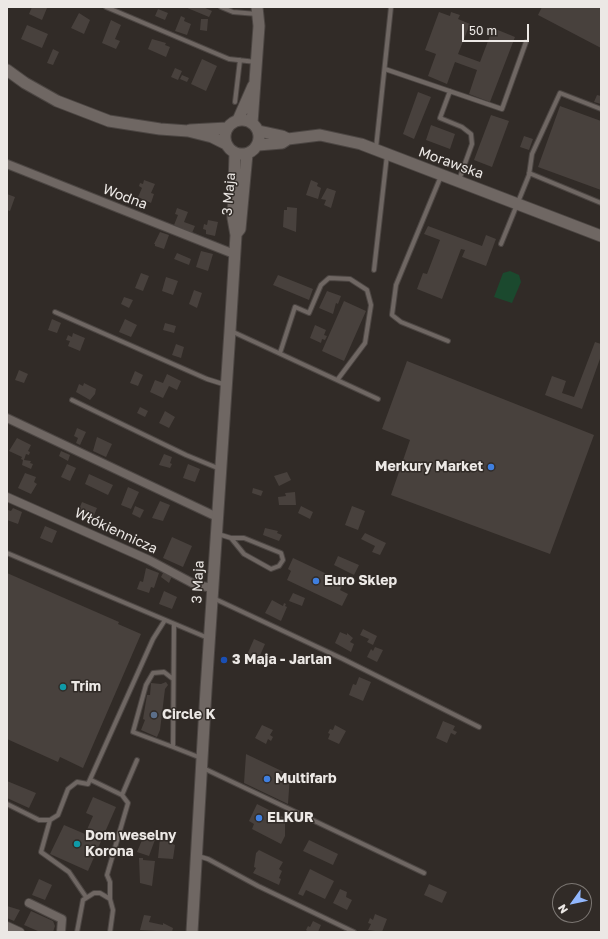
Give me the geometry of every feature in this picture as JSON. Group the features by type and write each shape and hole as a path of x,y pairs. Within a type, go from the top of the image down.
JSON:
{"street":[{"path":"7,70 25,83 57,101 109,121 160,130 188,131 212,137 241,154 255,149 258,145 255,127 254,83 259,26 257,11"},
{"path":"226,144 225,134 227,128 238,120 254,83"},
{"path":"238,120 243,119 255,127"},
{"name":"Morawska","path":"255,127 288,139"},
{"path":"188,131 196,128 227,128"},
{"name":"Morawska","path":"258,145 282,143 288,139 320,135 361,144 441,176 601,236"},
{"name":"3 Maja","path":"192,932 201,763 236,235 233,218 241,154"},
{"name":"Wodna","path":"7,164 234,254"},
{"path":"7,418 217,517"},
{"name":"Włókiennicza","path":"7,497 149,560 213,593"},
{"path":"29,903 62,919 61,932"},
{"path":"7,926 20,932"}],"lane":[{"path":"106,7 229,59 257,62"},
{"path":"221,7 232,12 257,11"},
{"path":"376,151 391,7"},
{"path":"385,68 502,109 526,42"},
{"path":"234,102 240,60"},
{"path":"450,91 440,118 462,127 471,134 472,144 458,182"},
{"path":"502,244 516,203 529,173 532,154 560,93 601,109"},
{"path":"374,270 387,155"},
{"path":"529,173 601,203"},
{"path":"441,176 396,285 392,315 401,322 448,340"},
{"path":"280,353 295,306 309,313 321,285 329,278 350,279 367,290 371,305 365,343 338,379"},
{"path":"55,312 207,379 226,385"},
{"path":"230,331 338,379 378,399"},
{"path":"72,400 186,455 220,469"},
{"path":"216,533 231,538 244,538 281,553 282,560 279,566 271,569 244,554 231,538"},
{"path":"7,553 210,639"},
{"path":"213,593 479,727"},
{"path":"7,804 39,820 50,820 58,815 68,790 77,782 88,784 153,640 165,620"},
{"path":"172,747 174,624"},
{"path":"173,679 164,672 153,673 146,685 133,732 172,747 201,763 424,873"},
{"path":"122,795 137,760"},
{"path":"91,780 122,795 128,803 107,875 110,882 110,899 113,910 110,932"},
{"path":"50,820 41,852 69,872 86,897"},
{"path":"197,856 208,859 258,886 354,932"},
{"path":"77,932 81,904 86,897 94,893 100,893 110,899"}],"green space":[{"path":"510,271 519,275 521,282 512,303 494,297 503,273"}],"building":[{"path":"32,7 47,8 42,20 29,14"},
{"path":"185,7 203,7 212,11 209,17"},
{"path":"542,7 601,7 601,48 538,15"},
{"path":"158,9 168,13 165,20 155,16"},
{"path":"439,12 450,16 451,12 460,15 458,19 470,24 458,54 480,62 493,28 515,37 490,102 469,94 477,70 455,62 447,84 428,76 436,54 425,50"},
{"path":"79,13 90,20 84,34 71,28"},
{"path":"181,16 185,18 184,21 191,24 187,35 175,31"},
{"path":"201,19 208,19 207,31 200,30"},
{"path":"111,20 121,25 115,39 120,41 116,49 102,43"},
{"path":"27,25 48,34 42,48 21,39"},
{"path":"152,39 166,43 165,45 170,47 166,57 148,49"},
{"path":"53,49 59,52 53,65 47,63"},
{"path":"202,59 217,66 206,91 191,84"},
{"path":"175,68 182,71 178,80 171,77"},
{"path":"182,75 189,78 187,82 180,79"},
{"path":"418,92 431,97 414,139 403,134"},
{"path":"597,95 601,96 601,104 594,102"},
{"path":"560,106 601,121 601,190 538,167"},
{"path":"491,115 509,121 492,167 474,160"},
{"path":"431,125 455,134 450,149 426,140"},
{"path":"524,136 533,139 529,150 520,147"},
{"path":"144,180 155,184 151,193 154,194 151,203 138,197 142,188 139,186 140,183 143,184"},
{"path":"311,180 318,183 317,186 321,188 318,199 306,195"},
{"path":"327,188 336,191 331,208 324,205 326,200 321,199"},
{"path":"7,194 15,197 10,211 7,210"},
{"path":"287,207 297,208 296,232 283,227 284,210 287,210"},
{"path":"177,208 188,212 184,222 195,226 192,233 174,225 178,215 175,214"},
{"path":"208,220 218,222 215,236 206,234 206,230 203,229 204,224 207,225"},
{"path":"428,226 482,246 486,235 496,239 486,266 462,257 465,250 461,249 442,299 417,289 423,273 427,274 440,240 424,234"},
{"path":"160,232 169,235 164,249 155,246 154,244"},
{"path":"201,251 213,254 208,271 196,267"},
{"path":"177,253 191,259 189,265 174,259"},
{"path":"141,273 149,276 143,291 135,288"},
{"path":"278,275 313,289 309,300 273,285"},
{"path":"166,277 178,281 173,295 162,291"},
{"path":"194,290 202,293 197,308 189,304"},
{"path":"327,291 341,296 338,304 336,303 333,314 319,308"},
{"path":"124,297 133,300 129,308 121,304"},
{"path":"344,301 366,311 344,361 322,351"},
{"path":"52,319 61,323 57,333 48,330"},
{"path":"125,319 137,325 131,337 119,332"},
{"path":"165,323 176,326 174,333 163,330"},
{"path":"315,325 326,330 324,335 327,336 325,340 322,339 321,343 310,338"},
{"path":"73,333 85,338 80,351 68,346 70,341 66,340 68,335 72,337"},
{"path":"595,342 601,344 601,356 582,409 545,395 552,376 566,381 562,393 574,397"},
{"path":"176,344 184,347 181,358 172,355"},
{"name":"Merkury Market","path":"407,361 594,435 550,554 391,495 410,440 382,429"},
{"path":"19,370 28,374 24,383 15,380"},
{"path":"135,371 143,375 138,386 130,383"},
{"path":"167,374 181,381 177,390 169,386 163,398 150,392 155,380 163,383"},
{"path":"84,383 96,389 95,394 90,400 76,392 79,384 83,386"},
{"path":"140,407 148,411 145,417 137,413"},
{"path":"165,411 175,417 169,428 159,423"},
{"path":"77,428 86,432 80,445 76,443 78,438 74,436"},
{"path":"97,437 112,444 106,457 93,451"},
{"path":"17,438 31,445 28,451 30,452 29,455 26,454 24,460 31,461 30,463 33,464 31,469 22,465 22,457 9,451"},
{"path":"61,451 70,455 68,461 59,456"},
{"path":"164,454 172,457 170,463 172,464 170,468 159,465"},
{"path":"67,464 76,468 70,481 61,477"},
{"path":"188,464 200,469 195,482 183,478"},
{"path":"287,472 291,480 279,486 274,476"},
{"path":"25,473 36,477 34,482 37,484 31,494 18,488"},
{"path":"89,474 113,485 108,495 85,484"},
{"path":"128,487 139,492 131,509 121,505"},
{"path":"253,488 263,491 261,496 252,493"},
{"path":"295,492 296,505 279,505 278,497 286,496 285,493"},
{"path":"160,501 170,505 163,521 152,518"},
{"path":"82,502 97,508 92,520 77,514"},
{"path":"135,506 144,510 140,518 132,514"},
{"path":"301,506 313,512 310,519 298,513"},
{"path":"352,506 365,511 358,530 345,525"},
{"path":"13,508 22,512 18,524 7,520 8,510 11,511"},
{"path":"45,526 57,531 52,543 40,538"},
{"path":"265,528 278,531 277,533 282,535 279,541 263,535"},
{"path":"365,533 386,543 380,555 372,552 375,546 361,539"},
{"path":"172,537 192,546 183,567 163,558"},
{"path":"338,556 359,565 354,575 334,565"},
{"name":"Euro Sklep","path":"293,558 344,582 340,590 348,594 342,606 287,580 291,571 288,569"},
{"path":"146,568 159,573 154,588 151,587 149,593 137,589 140,581 143,582"},
{"path":"164,571 172,576 169,583 161,577"},
{"name":"Trim","path":"7,573 119,622 118,624 141,634 83,768 60,757 58,762 7,739"},
{"path":"164,591 177,597 172,609 159,604"},
{"path":"293,593 305,598 302,606 289,601"},
{"path":"272,600 283,606 284,603 286,604 285,606 287,607 281,621 265,613"},
{"path":"363,629 377,636 373,645 367,642 369,639 360,635"},
{"path":"340,632 347,635 347,633 353,638 350,642 354,644 351,652 335,643"},
{"path":"254,639 265,644 258,660 247,655"},
{"path":"375,647 383,650 377,662 367,657 371,649 373,651"},
{"path":"359,677 371,682 363,701 349,695 353,684 356,685"},
{"path":"166,682 168,685 165,689 160,730 157,737 141,730 145,720 143,719 147,695 150,695 151,683 161,684"},
{"path":"443,721 455,726 453,730 457,732 455,735 451,733 447,743 436,738"},
{"path":"262,725 273,730 270,735 273,737 271,741 268,739 266,744 255,738"},
{"path":"335,725 346,731 339,744 328,739 330,729 333,730"},
{"name":"Multifarb","path":"246,754 290,775 288,804 244,783"},
{"path":"7,781 36,793 29,808 7,798"},
{"name":"Dom weselny Korona","path":"93,797 116,807 88,871 50,854 64,825 85,834 93,816 86,813"},
{"path":"257,804 285,818 285,836 281,844 252,829 254,824 249,821"},
{"path":"145,833 156,837 149,856 137,852"},
{"path":"160,838 175,845 173,859 158,858"},
{"path":"309,840 338,854 333,865 303,851"},
{"path":"259,850 283,862 279,869 282,871 279,878 281,879 279,885 253,873 256,868 254,867 256,853"},
{"path":"139,858 143,858 143,860 155,861 152,886 140,883"},
{"path":"310,869 334,881 325,899 306,890 303,896 298,894"},
{"path":"39,879 52,885 45,900 32,895"},
{"path":"429,884 447,892 442,903 424,895"},
{"path":"340,889 347,892 346,897 352,900 347,910 333,903"},
{"path":"7,906 20,910 14,921 7,918"},
{"path":"31,911 53,921 55,926 53,932 40,932 24,925"},
{"path":"375,914 387,919 382,932 368,930 371,924 368,923 370,918 373,920"},
{"path":"144,915 151,916 149,922 163,925 163,923 173,928 172,932 140,930"},
{"path":"313,921 321,925 318,932 308,932 306,930 308,926 310,927"}],"place":[{"name":"Merkury Market","path":"491,467"},
{"name":"Euro Sklep","path":"316,581"},
{"name":"3 Maja - Jarlan","path":"224,660"},
{"name":"Trim","path":"63,687"},
{"name":"Circle K","path":"154,715"},
{"name":"Multifarb","path":"267,779"},
{"name":"ELKUR","path":"259,818"},
{"name":"Dom weselny Korona","path":"77,844"}]}
